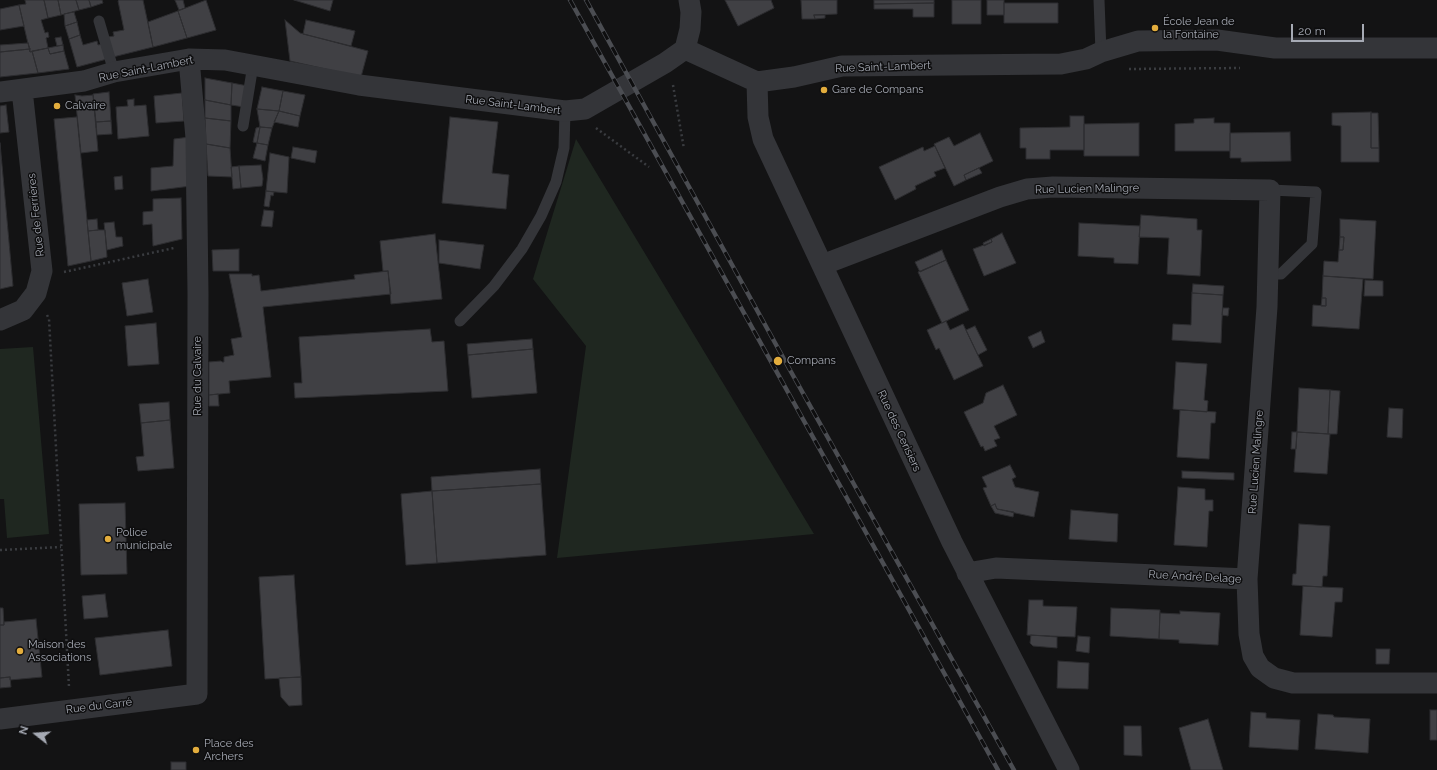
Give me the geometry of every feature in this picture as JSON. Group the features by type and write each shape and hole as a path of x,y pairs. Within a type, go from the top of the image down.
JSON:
{"street":[{"path":"689,0 692,12 685,49 757,82"},
{"name":"Rue Saint-Lambert","path":"757,82 794,77 842,66 1061,64 1086,59 1101,52 1138,41 1217,40 1275,48 1437,48"},
{"name":"Rue Saint-Lambert","path":"0,92 84,81 114,72 189,59 225,60 359,85 565,111 586,109 665,63 685,49"},
{"name":"Rue du Calvaire","path":"189,59 196,138 198,243 197,694"},
{"name":"Rue des Cerisiers","path":"757,82 758,117 763,139 968,573 1069,770"},
{"name":"Rue de Ferrières","path":"22,90 42,271 38,285"},
{"name":"Rue Lucien Malingre","path":"822,265 1000,197 1027,189 1053,187 1270,190 1267,307 1247,579"},
{"path":"0,320 23,310 38,285"},
{"name":"Rue André Delage","path":"968,573 996,568 1247,579 1249,634 1253,656 1260,668 1274,678 1293,683 1437,683"},
{"name":"Rue du Carré","path":"0,719 197,694"}],"lane":[{"path":"1099,0 1101,52"},
{"path":"98,21 114,72"},
{"path":"243,126 253,65"},
{"path":"460,321 494,286 522,248 541,216 556,182 564,148 565,111"},
{"name":"Rue Lucien Malingre","path":"1267,274 1281,274 1312,244 1316,192 1270,190"}],"path":[{"path":"672,78 684,149"},
{"path":"593,126 649,167"},
{"path":"70,710 49,319 38,285 198,243"},
{"path":"0,550 61,547"}],"shaded area":[{"path":"576,139 814,534 557,558 586,346 533,279"},
{"path":"33,347 49,534 7,538 4,499 0,499 0,349"}],"building":[{"path":"25,0 44,0 48,18 41,20 45,33 48,32 49,37 46,38 48,48 30,52 19,5 26,4"},
{"path":"44,0 58,0 61,15 48,18"},
{"path":"58,0 76,0 79,10 61,15"},
{"path":"76,0 89,0 91,7 79,10"},
{"path":"89,0 102,0 103,3 91,7"},
{"path":"119,0 143,0 153,47 113,57 108,37 114,36 113,32 124,30"},
{"path":"175,0 183,0 185,8 179,10"},
{"path":"206,0 216,30 187,38 178,11"},
{"path":"294,0 333,0 330,11"},
{"path":"725,0 771,0 774,8 738,26"},
{"path":"801,0 837,0 837,14 814,15 815,19 802,19"},
{"path":"874,0 934,0 934,3 874,4"},
{"path":"952,0 981,0 981,24 952,24"},
{"path":"987,0 1004,0 1004,15 987,15"},
{"path":"934,3 934,17 913,17 913,9 874,9 874,4"},
{"path":"1004,3 1058,3 1058,23 1004,23"},
{"path":"19,5 24,26 0,30 0,9"},
{"path":"178,11 187,38 153,47 148,22"},
{"path":"74,12 77,22 65,26 64,14"},
{"path":"814,15 825,15 825,18 815,19"},
{"path":"285,20 300,33 368,51 361,77 290,61"},
{"path":"306,20 355,31 351,46 303,34"},
{"path":"77,22 80,35 69,39 65,26"},
{"path":"80,35 83,45 97,41 98,45 103,44 107,59 77,67 69,39"},
{"path":"61,37 63,45 57,46 55,38"},
{"path":"28,43 30,49 0,52 0,45"},
{"path":"63,45 64,51 50,54 48,48"},
{"path":"48,48 50,54 64,51 69,69 38,73 32,51"},
{"path":"30,49 30,52 32,51 38,73 0,77 0,52"},
{"path":"205,78 232,83 231,105 205,100"},
{"path":"232,83 248,86 244,107 231,105"},
{"path":"262,87 283,91 279,111 257,109"},
{"path":"283,91 305,95 300,116 279,111"},
{"path":"109,92 111,121 96,122 93,94"},
{"path":"182,93 184,121 156,123 154,96"},
{"path":"75,95 93,95 98,151 81,153"},
{"path":"134,99 134,106 146,105 149,136 118,139 116,107 128,106 127,100"},
{"path":"205,100 231,105 231,121 205,118"},
{"path":"6,105 9,132 0,133 0,106"},
{"path":"257,109 279,111 272,128 260,127"},
{"path":"279,111 300,116 298,127 274,122"},
{"path":"1371,112 1371,148 1379,148 1379,162 1341,162 1341,126 1332,125 1332,113"},
{"path":"1371,113 1378,113 1379,148 1371,148"},
{"path":"1070,116 1084,116 1084,150 1050,150 1050,159 1026,159 1026,148 1020,148 1020,128 1070,127"},
{"path":"77,117 91,261 68,266 54,119"},
{"path":"450,117 498,122 492,173 509,175 506,209 442,203"},
{"path":"205,118 231,121 230,148 206,144"},
{"path":"1214,118 1214,123 1230,123 1230,151 1175,151 1175,124 1194,123 1194,119"},
{"path":"111,121 112,134 97,135 96,122"},
{"path":"1139,123 1139,156 1084,156 1084,124"},
{"path":"260,127 257,143 253,142 256,128"},
{"path":"260,127 272,128 268,145 257,143"},
{"path":"1290,132 1291,161 1241,162 1241,158 1230,158 1230,133"},
{"path":"980,133 993,161 964,175 966,180 954,186 934,144 949,137 954,146"},
{"path":"190,137 191,186 151,191 151,168 173,166 174,139"},
{"path":"0,143 13,286 0,289"},
{"path":"257,143 268,145 265,161 253,158"},
{"path":"206,144 230,148 232,177 208,176"},
{"path":"935,146 945,168 934,172 936,176 915,186 916,189 895,200 879,167 923,147 924,151"},
{"path":"293,147 317,151 315,163 291,158"},
{"path":"270,153 289,157 287,193 266,191"},
{"path":"261,165 263,179 262,186 241,188 239,166"},
{"path":"239,166 241,188 233,189 231,167"},
{"path":"979,168 982,173 966,180 964,175"},
{"path":"122,176 123,189 115,190 114,177"},
{"path":"266,191 274,192 273,196 271,195 269,207 264,206"},
{"path":"181,198 182,239 153,246 152,224 143,225 143,212 153,211 153,199"},
{"path":"264,210 274,211 272,227 261,226"},
{"path":"1141,215 1197,219 1197,230 1202,230 1200,276 1167,274 1169,238 1139,237"},
{"path":"97,219 98,230 88,231 87,220"},
{"path":"1340,219 1376,221 1373,279 1323,276 1324,261 1338,262 1339,250 1343,250 1344,237 1340,237"},
{"path":"114,222 116,237 122,237 123,246 107,250 104,223"},
{"path":"1079,223 1140,226 1138,264 1114,263 1114,258 1078,256"},
{"path":"105,230 107,257 91,261 88,231"},
{"path":"1002,233 1016,263 984,276 973,249 992,242 991,239"},
{"path":"435,234 442,299 391,304 388,271 383,271 380,241"},
{"path":"1340,237 1344,237 1343,250 1339,250"},
{"path":"991,239 992,242 984,246 983,243"},
{"path":"439,240 484,245 480,269 439,263"},
{"path":"239,249 239,271 213,271 212,250"},
{"path":"942,250 946,260 920,272 915,262"},
{"path":"946,260 969,310 942,323 918,272"},
{"path":"388,271 391,294 263,307 271,377 229,381 230,393 209,395 209,362 224,362 224,357 234,355 231,339 242,337 229,274 252,274 252,276 259,275 261,291 355,279 354,275"},
{"path":"1323,276 1363,279 1359,329 1312,326 1313,305 1326,306 1326,298 1322,298"},
{"path":"148,279 153,312 127,316 122,283"},
{"path":"1365,280 1383,281 1383,296 1364,296"},
{"path":"1193,284 1224,286 1223,295 1192,293"},
{"path":"1192,293 1223,295 1221,343 1172,340 1173,324 1191,325"},
{"path":"1322,298 1326,298 1326,306 1321,306"},
{"path":"1223,308 1229,308 1228,316 1222,315"},
{"path":"946,321 950,330 963,324 983,366 954,380 939,348 936,350 927,330"},
{"path":"156,323 159,364 128,366 125,326"},
{"path":"975,326 987,350 978,355 966,330"},
{"path":"430,329 432,342 444,341 448,391 295,398 294,383 302,383 299,337"},
{"path":"1041,331 1045,342 1033,348 1028,337"},
{"path":"532,339 533,349 468,355 467,344"},
{"path":"533,349 537,393 472,398 468,355"},
{"path":"1176,362 1207,364 1204,400 1208,401 1207,412 1173,409"},
{"path":"1003,385 1017,415 994,426 1000,438 994,440 997,446 985,451 983,446 981,447 964,412 983,403 986,393"},
{"path":"1299,388 1330,390 1328,434 1297,432"},
{"path":"1330,390 1340,391 1337,434 1328,434"},
{"path":"218,394 219,406 209,406 209,395"},
{"path":"169,402 170,420 141,423 139,404"},
{"path":"1389,408 1403,409 1402,438 1387,437"},
{"path":"1180,410 1216,412 1215,423 1211,423 1209,459 1177,457"},
{"path":"170,420 174,468 138,471 136,457 144,456 141,423"},
{"path":"1292,432 1297,432 1296,449 1291,449"},
{"path":"1297,432 1330,434 1327,474 1294,472"},
{"path":"1010,465 1016,477 1012,479 1015,487 1039,492 1034,517 997,509 995,504 991,506 983,488 987,487 982,477"},
{"path":"540,469 541,484 432,491 431,477"},
{"path":"1182,471 1234,473 1234,480 1182,478"},
{"path":"541,484 546,555 437,563 432,491"},
{"path":"1178,487 1205,489 1205,500 1213,500 1213,511 1209,511 1207,547 1174,545"},
{"path":"432,491 437,563 406,565 401,494"},
{"path":"125,503 127,574 81,575 79,504"},
{"path":"995,504 997,509 1014,512 1013,517 995,513 991,506"},
{"path":"1071,510 1118,514 1117,542 1069,539"},
{"path":"1299,524 1330,526 1327,576 1323,576 1322,587 1292,585 1293,574 1296,574"},
{"path":"294,575 301,677 265,679 259,577"},
{"path":"1303,586 1343,588 1342,602 1335,602 1332,637 1300,635"},
{"path":"105,594 108,617 84,619 82,596"},
{"path":"1029,600 1043,600 1043,606 1077,607 1075,637 1027,635"},
{"path":"0,608 3,608 4,625 0,625"},
{"path":"1111,608 1160,610 1159,639 1110,636"},
{"path":"1180,611 1220,613 1218,645 1179,643 1179,640 1159,639 1160,613 1180,614"},
{"name":"Maison des Associations","path":"36,619 42,677 10,680 10,677 0,678 0,625 4,625 4,622"},
{"path":"168,630 172,666 100,675 95,638"},
{"path":"1031,635 1057,637 1057,648 1033,646 1030,643"},
{"path":"1078,636 1090,637 1089,653 1076,651"},
{"path":"1376,649 1390,649 1389,664 1376,664"},
{"path":"1058,661 1089,663 1088,689 1057,688"},
{"path":"10,677 11,687 0,688 0,678"},
{"path":"301,677 302,705 289,706 281,697 279,678"},
{"path":"1430,710 1437,710 1437,740 1430,740"},
{"path":"1251,712 1266,713 1266,718 1300,720 1298,750 1249,747"},
{"path":"1318,714 1333,715 1334,717 1370,719 1368,753 1315,749"},
{"path":"1208,719 1223,770 1191,770 1179,728"},
{"path":"1124,726 1141,726 1142,756 1124,755"},
{"path":"171,762 186,762 186,770 171,770"}],"railway":[{"path":"570,0 998,770"},
{"path":"586,0 790,370 1014,770"}],"place":[{"name":"École Jean de la Fontaine","path":"1155,28"},
{"name":"Gare de Compans","path":"824,90"},
{"name":"Calvaire","path":"57,106"},
{"name":"Compans","path":"778,361"},
{"name":"Police municipale","path":"108,539"},
{"name":"Maison des Associations","path":"20,651"},
{"name":"Place des Archers","path":"196,750"}]}
